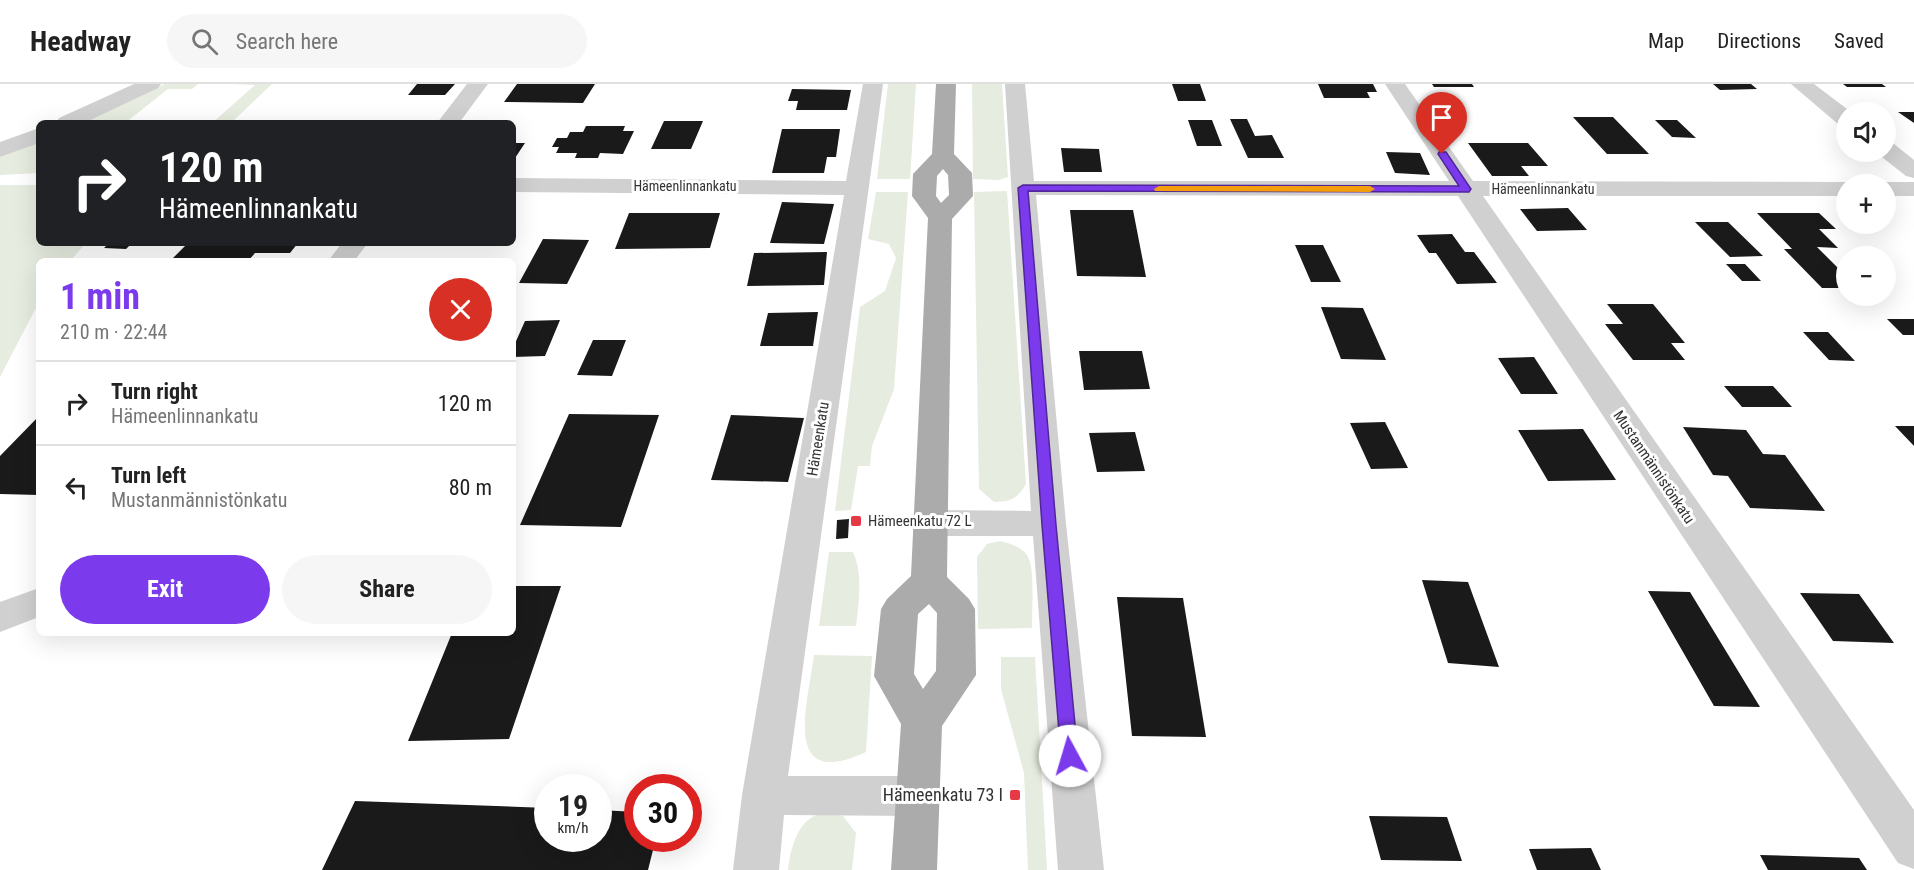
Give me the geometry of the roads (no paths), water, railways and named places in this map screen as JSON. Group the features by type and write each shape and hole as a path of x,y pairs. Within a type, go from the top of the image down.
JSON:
{"main road":[{"path":"914,870 922,722 956,675 956,609 929,581 940,218 924,196 924,185 925,174 943,156 945,84"},
{"path":"940,218 961,196 960,173 943,156"},
{"path":"922,722 894,676 900,609 929,581"}],"street":[{"path":"73,120 151,84"},
{"path":"450,120 478,84"},
{"name":"Hämeenkatu","path":"756,870 764,795 873,84"},
{"path":"1015,84 1049,525 1081,870"},
{"name":"Mustanmännistönkatu","path":"1395,84 1914,848"},
{"path":"1801,84 1836,111"},
{"path":"0,150 36,136"},
{"path":"1896,157 1914,171"},
{"name":"Hämeenlinnankatu","path":"516,185 856,188"},
{"name":"Hämeenlinnankatu","path":"1023,188 1836,189"},
{"path":"1896,189 1914,189"},
{"path":"343,258 353,246"},
{"path":"930,523 1049,525"},
{"path":"0,617 36,603"},
{"path":"764,795 918,796"}],"place":[{"name":"Hämeenkatu 72 L","path":"856,521"},
{"name":"Hämeenkatu 73 I","path":"1015,795"}]}
